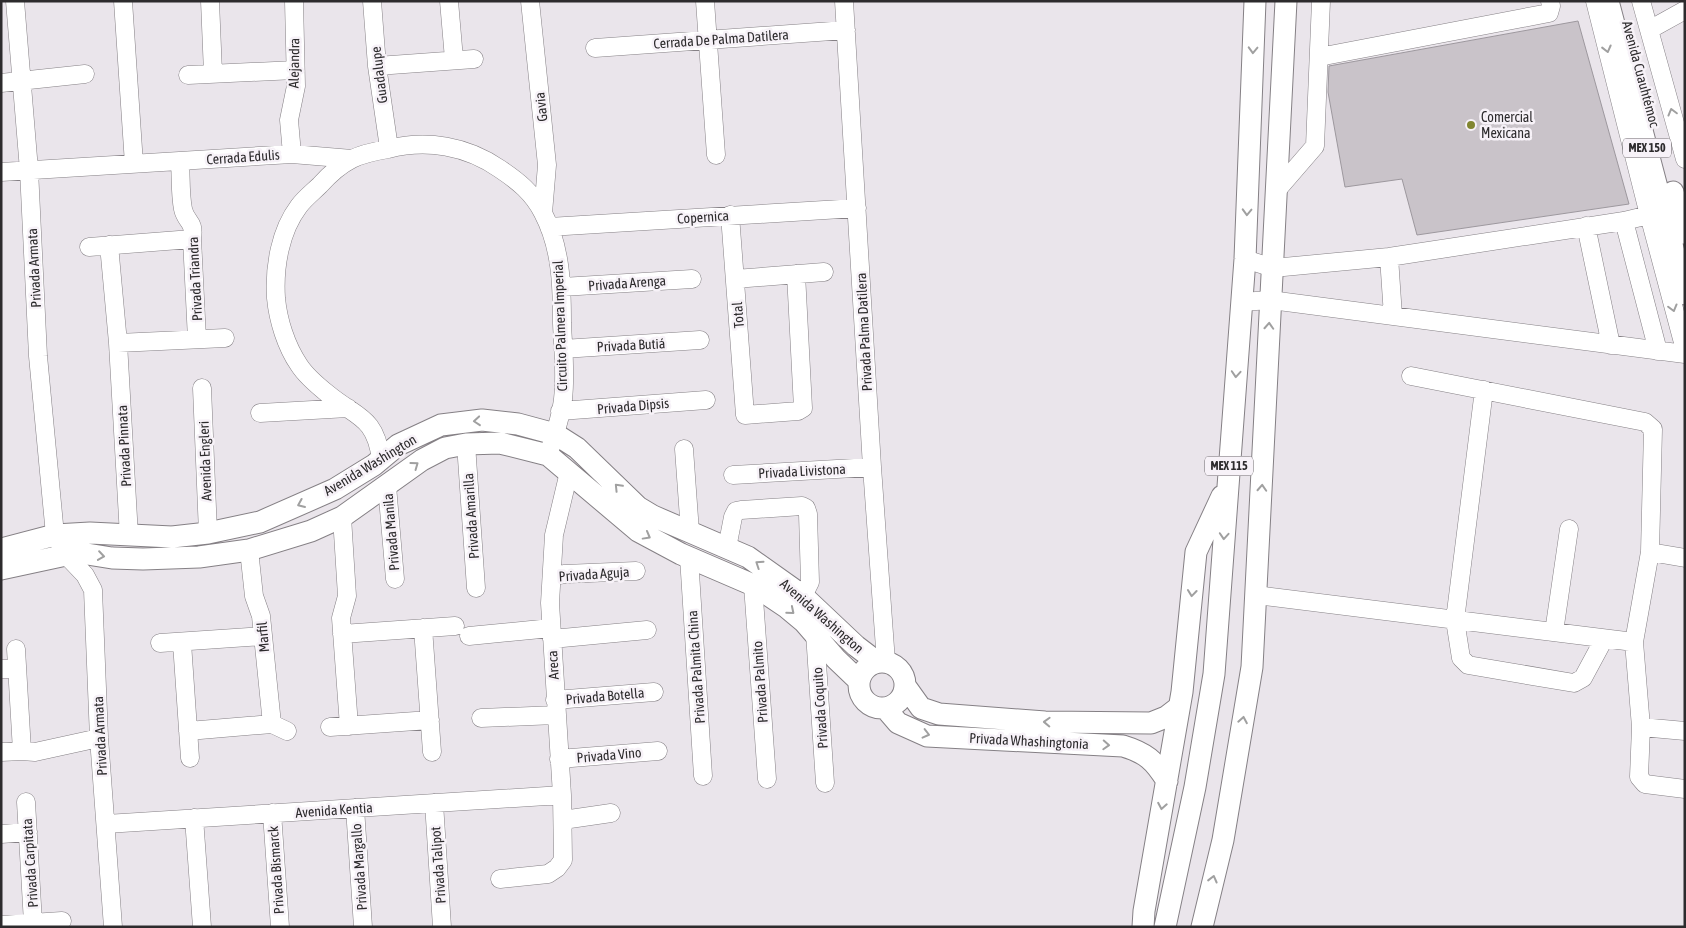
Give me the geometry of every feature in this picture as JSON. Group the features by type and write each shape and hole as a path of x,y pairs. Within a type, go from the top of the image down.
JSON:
{"main road":[{"name":"MEX 115","path":"1165,927 1195,787 1214,674 1245,259 1255,1"},
{"name":"MEX 115","path":"1202,927 1223,840 1252,667 1286,1"},
{"name":"Avenida Cuauhtémoc","path":"1608,1 1664,213 1675,245"},
{"name":"Avenida Cuauhtémoc","path":"1621,1 1675,245 1677,275 1685,294"},
{"name":"Avenida Washington","path":"1,549 54,535 90,533 172,537 208,533 260,522 335,489 381,459 398,445 440,425 482,420 518,424 555,434 577,448 638,507 653,516 748,558 803,596 856,646 881,662"},
{"name":"Avenida Washington","path":"1,569 66,555 87,554 112,558 143,559 199,557 249,550 311,531 342,517 422,460 445,448 466,444 500,443 548,455 638,531 689,558 753,585 786,607 815,633 859,682"},
{"path":"1143,927 1179,708 1196,552 1228,482"},
{"path":"881,662 894,665 901,671 905,679 906,688 900,702 886,709 872,707 866,702 861,696 859,682 865,669 881,662"},
{"name":"Privada Whashingtonia","path":"906,688 921,708 939,714 1017,720 1151,723 1166,717 1179,708"},
{"name":"Privada Whashingtonia","path":"886,709 898,723 927,736 1123,746 1142,752 1156,764 1167,781"}],"street":[{"name":"Privada Armata","path":"15,1 29,170 38,356 54,535 66,555 85,575 94,590 100,738 113,927"},
{"path":"123,1 134,164"},
{"path":"210,1 214,73"},
{"name":"Alejandra","path":"292,154 289,120 296,86 294,1"},
{"name":"Guadalupe","path":"372,1 377,66 389,148"},
{"path":"449,1 454,60"},
{"name":"Gavia","path":"530,1 547,164 546,220"},
{"path":"705,1 716,155"},
{"name":"Privada Palma Datilera","path":"844,1 872,467 881,662"},
{"path":"1277,190 1315,146 1321,1"},
{"path":"1319,57 1548,13 1551,6 1550,1"},
{"path":"1595,1 1649,215 1675,245"},
{"name":"Avenida Cuauhtémoc","path":"1641,1 1685,159"},
{"path":"1649,30 1685,10"},
{"name":"Cerrada De Palma Datilera","path":"595,48 846,30"},
{"path":"377,66 474,59"},
{"path":"188,75 295,70"},
{"path":"1,83 85,74"},
{"name":"Circuito Palmera Imperial","path":"381,459 379,443 372,428 362,416 330,396 298,365 286,340 276,297 280,248 288,224 299,206 332,172 352,159 373,151 396,146 421,144 446,146 469,152 491,163 511,176 530,192 546,220 559,258 562,288 563,349 563,399 548,455"},
{"name":"Cerrada Edulis","path":"1,172 292,154 352,159"},
{"name":"Privada Triandra","path":"180,161 183,209 191,222 193,232 197,339"},
{"name":"Copernica","path":"546,220 730,215 857,208"},
{"name":"Total","path":"730,215 742,420 798,411 802,408 796,274"},
{"path":"1245,259 1273,268 1389,256 1624,221 1649,215"},
{"path":"1624,221 1658,351"},
{"path":"1586,226 1610,345"},
{"path":"89,247 192,239"},
{"name":"Privada Pinnata","path":"109,245 119,350 129,536"},
{"path":"1389,256 1392,316"},
{"path":"735,279 824,272"},
{"path":"1677,275 1685,350"},
{"name":"Privada Arenga","path":"562,288 692,279"},
{"path":"1242,302 1270,300 1685,354"},
{"path":"119,350 197,339 225,338"},
{"name":"Privada Butiá","path":"563,349 700,340"},
{"path":"1411,376 1644,422 1653,428 1650,552 1634,642 1641,727 1639,777 1645,784 1685,789"},
{"name":"Avenida Engleri","path":"202,388 208,533"},
{"path":"1484,390 1455,620 1461,658 1468,665 1574,683 1583,678 1604,639"},
{"name":"Privada Dipsis","path":"560,411 706,400"},
{"path":"260,413 348,408"},
{"name":"Privada Amarilla","path":"466,444 476,588"},
{"path":"684,448 690,532"},
{"name":"Privada Livistona","path":"733,475 872,467"},
{"name":"Areca","path":"500,879 548,874 558,868 564,860 562,795 551,633 554,535 569,472"},
{"name":"Privada Manila","path":"387,486 396,579"},
{"path":"726,548 733,517 736,512 741,510 802,506 806,508 808,514 810,582 803,596"},
{"path":"342,517 347,596 340,618 349,726"},
{"path":"1554,632 1569,529"},
{"name":"Marfil","path":"188,731 279,728 262,636 261,616 254,596 249,565 249,550"},
{"path":"1650,552 1685,558"},
{"name":"Privada Palmita China","path":"689,558 703,776"},
{"name":"Privada Aguja","path":"552,576 636,571"},
{"name":"Privada Palmito","path":"753,585 767,779"},
{"path":"1256,595 1634,642"},
{"path":"342,634 423,628 551,633 647,630"},
{"path":"423,628 432,752"},
{"name":"Privada Coquito","path":"815,633 825,783"},
{"path":"160,643 182,643 262,636"},
{"path":"182,643 190,758"},
{"path":"16,648 9,669 22,751"},
{"name":"Privada Botella","path":"481,718 654,692"},
{"path":"330,727 430,720"},
{"path":"1641,727 1685,731"},
{"path":"1,752 35,752 100,738"},
{"name":"Privada Vino","path":"559,760 658,751"},
{"name":"Avenida Kentia","path":"106,824 562,795"},
{"name":"Privada Carpitata","path":"26,802 33,923"},
{"name":"Privada Talipot","path":"434,803 442,927"},
{"name":"Privada Margallo","path":"355,808 363,927"},
{"name":"Privada Bismarck","path":"272,813 280,927"},
{"path":"563,820 611,814"},
{"path":"194,818 202,927"},
{"path":"1,834 28,832"},
{"path":"1,925 62,921"}],"building":[{"name":"Comercial Mexicana","path":"1578,21 1629,204 1417,235 1402,179 1345,187 1328,92 1329,66"}],"place":[{"name":"Comercial Mexicana","path":"1471,125"}]}
